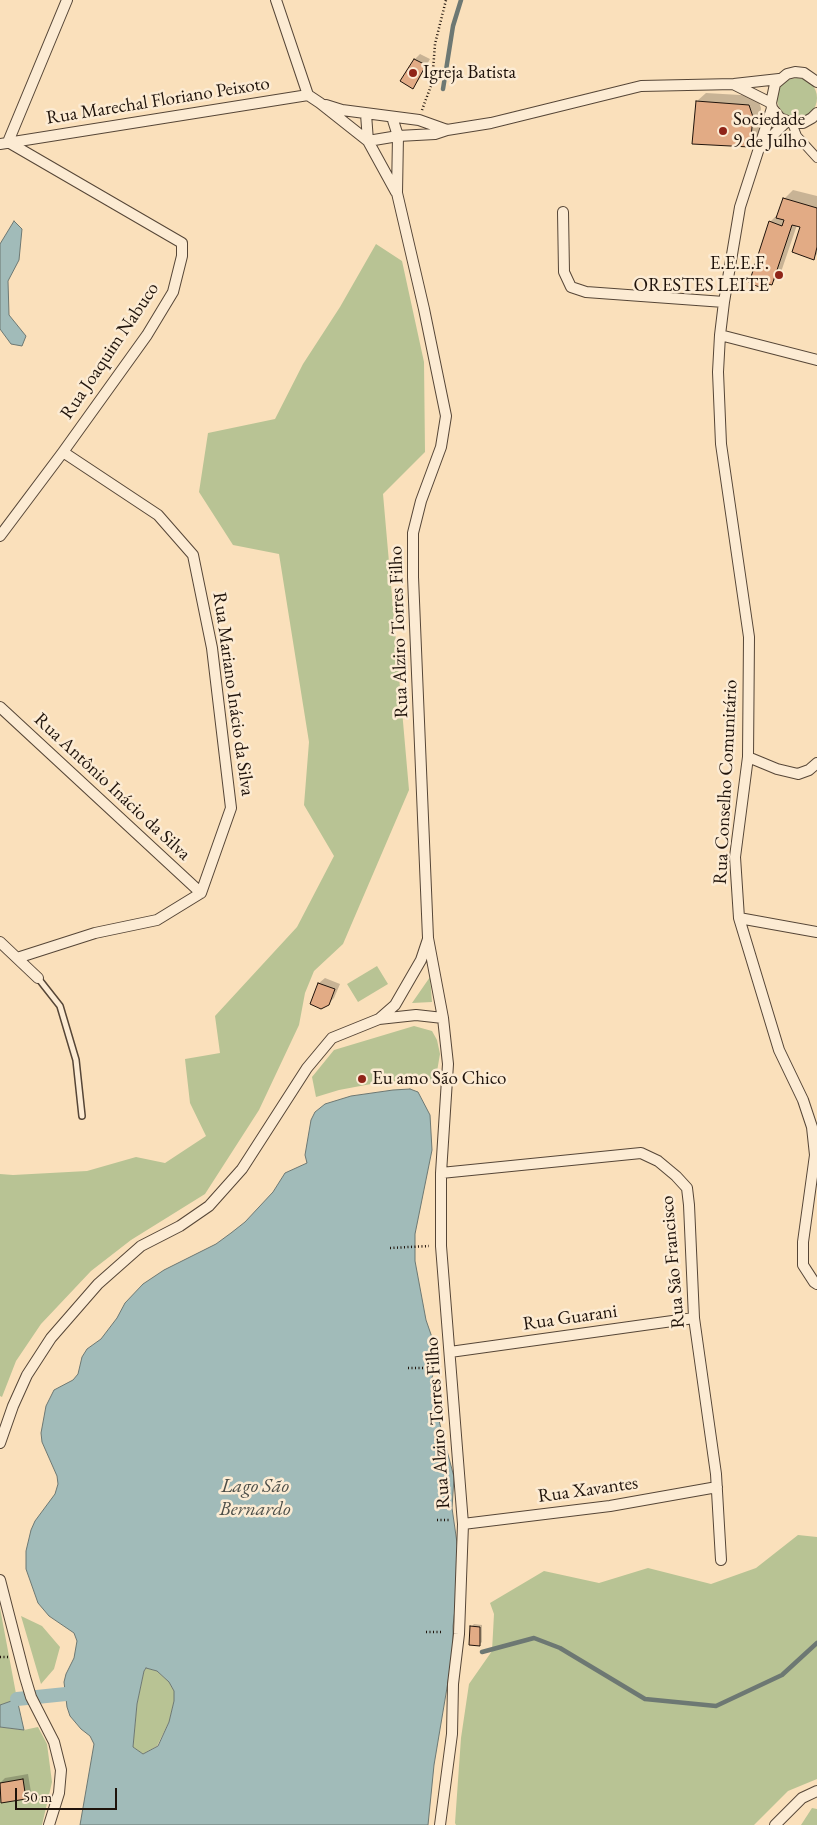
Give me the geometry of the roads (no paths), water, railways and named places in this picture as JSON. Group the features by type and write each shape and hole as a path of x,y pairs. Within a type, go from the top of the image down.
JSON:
{"street":[{"path":"4,143 67,0"},
{"path":"276,0 308,95 368,141 398,136 436,134 447,130 491,123 641,86 734,84 779,79 787,74 795,72 804,73 817,68"},
{"path":"804,73 817,82"},
{"name":"Rua Conselho Comunitário","path":"779,79 772,91 772,105 740,207 724,302 718,372 721,444 749,636 748,758 735,857 739,918 779,1050 803,1100 812,1127 815,1155 803,1242 803,1265 817,1284"},
{"path":"734,84 772,105 780,118 790,122 803,123 815,116"},
{"name":"Rua Marechal Floriano Peixoto","path":"4,143 308,95"},
{"path":"320,103 342,110 419,120 447,130"},
{"name":"Rua Alziro Torres Filho","path":"366,114 368,141 397,193"},
{"name":"Rua Alziro Torres Filho","path":"392,117 398,136 397,193 446,416 441,447 421,501 414,533 413,577 428,938 443,1018 448,1064 441,1173 440,1246 463,1524 459,1634 452,1734 440,1825"},
{"path":"790,122 797,136 817,158"},
{"name":"Rua Conselho Comunitário","path":"758,149 790,122"},
{"name":"Rua Joaquim Nabuco","path":"0,536 147,335 173,292 182,256 182,243 4,143"},
{"path":"563,212 564,272 571,287 586,292 724,302"},
{"path":"720,335 817,360"},
{"name":"Rua Mariano Inácio da Silva","path":"63,452 158,515 193,555 212,648 231,808 201,893"},
{"name":"Rua Antônio Inácio da Silva","path":"0,707 201,893"},
{"path":"748,758 777,769 798,774 816,767"},
{"path":"16,958 96,933 157,920 201,893"},
{"path":"739,918 817,932"},
{"path":"379,1019 394,1005 421,960 428,938"},
{"path":"0,942 38,978"},
{"path":"0,1443 27,1374 51,1338 98,1284 141,1246 180,1226 209,1206 242,1169 307,1068 332,1038 379,1019 416,1015 443,1018"},
{"name":"Rua São Francisco","path":"441,1173 641,1153 658,1161 687,1188 694,1318 716,1474 721,1560"},
{"name":"Rua Guarani","path":"450,1352 694,1318"},
{"name":"Rua Xavantes","path":"463,1524 610,1506 717,1487"},
{"path":"0,1580 24,1677 31,1696 54,1742 61,1770 59,1793 49,1825"},
{"path":"776,1825 802,1798 817,1791"}],"lane":[{"path":"38,978 60,1006 76,1060 82,1116"}],"water":[{"path":"14,221 22,229 19,260 8,281 9,315 26,336 22,346 11,344 0,329 0,244"},
{"name":"Lago São Bernardo","path":"410,1089 418,1092 430,1115 432,1150 415,1234 415,1261 426,1320 437,1357 431,1382 434,1402 454,1477 452,1508 458,1550 459,1575 453,1626 453,1652 434,1765 428,1825 80,1825 94,1744 90,1736 70,1716 67,1707 64,1682 74,1658 77,1641 74,1633 49,1616 38,1603 26,1569 26,1551 31,1530 35,1521 55,1494 58,1484 57,1476 42,1442 41,1433 46,1406 54,1390 73,1380 78,1374 82,1357 87,1349 101,1339 117,1318 125,1303 143,1284 164,1270 216,1244 231,1233 245,1222 273,1192 285,1173 307,1163 305,1155 311,1120 315,1112 325,1104 351,1096","holes":["146,1668 157,1671 169,1682 174,1691 174,1701 169,1722 158,1746 143,1754 133,1747 137,1704 144,1671"]},
{"path":"17,1699 24,1730 0,1727 0,1705"}],"waterway":[{"path":"443,89 453,26 461,0"},
{"path":"482,1652 534,1638 560,1648 645,1699 716,1706 782,1675 817,1643"},
{"path":"17,1699 66,1694"}],"place":[{"name":"Igreja Batista","path":"413,73"},
{"name":"Sociedade 9 de Julho","path":"723,131"},
{"name":"E.E.E.F. ORESTES LEITE","path":"779,275"},
{"name":"Eu amo São Chico","path":"362,1079"}]}
